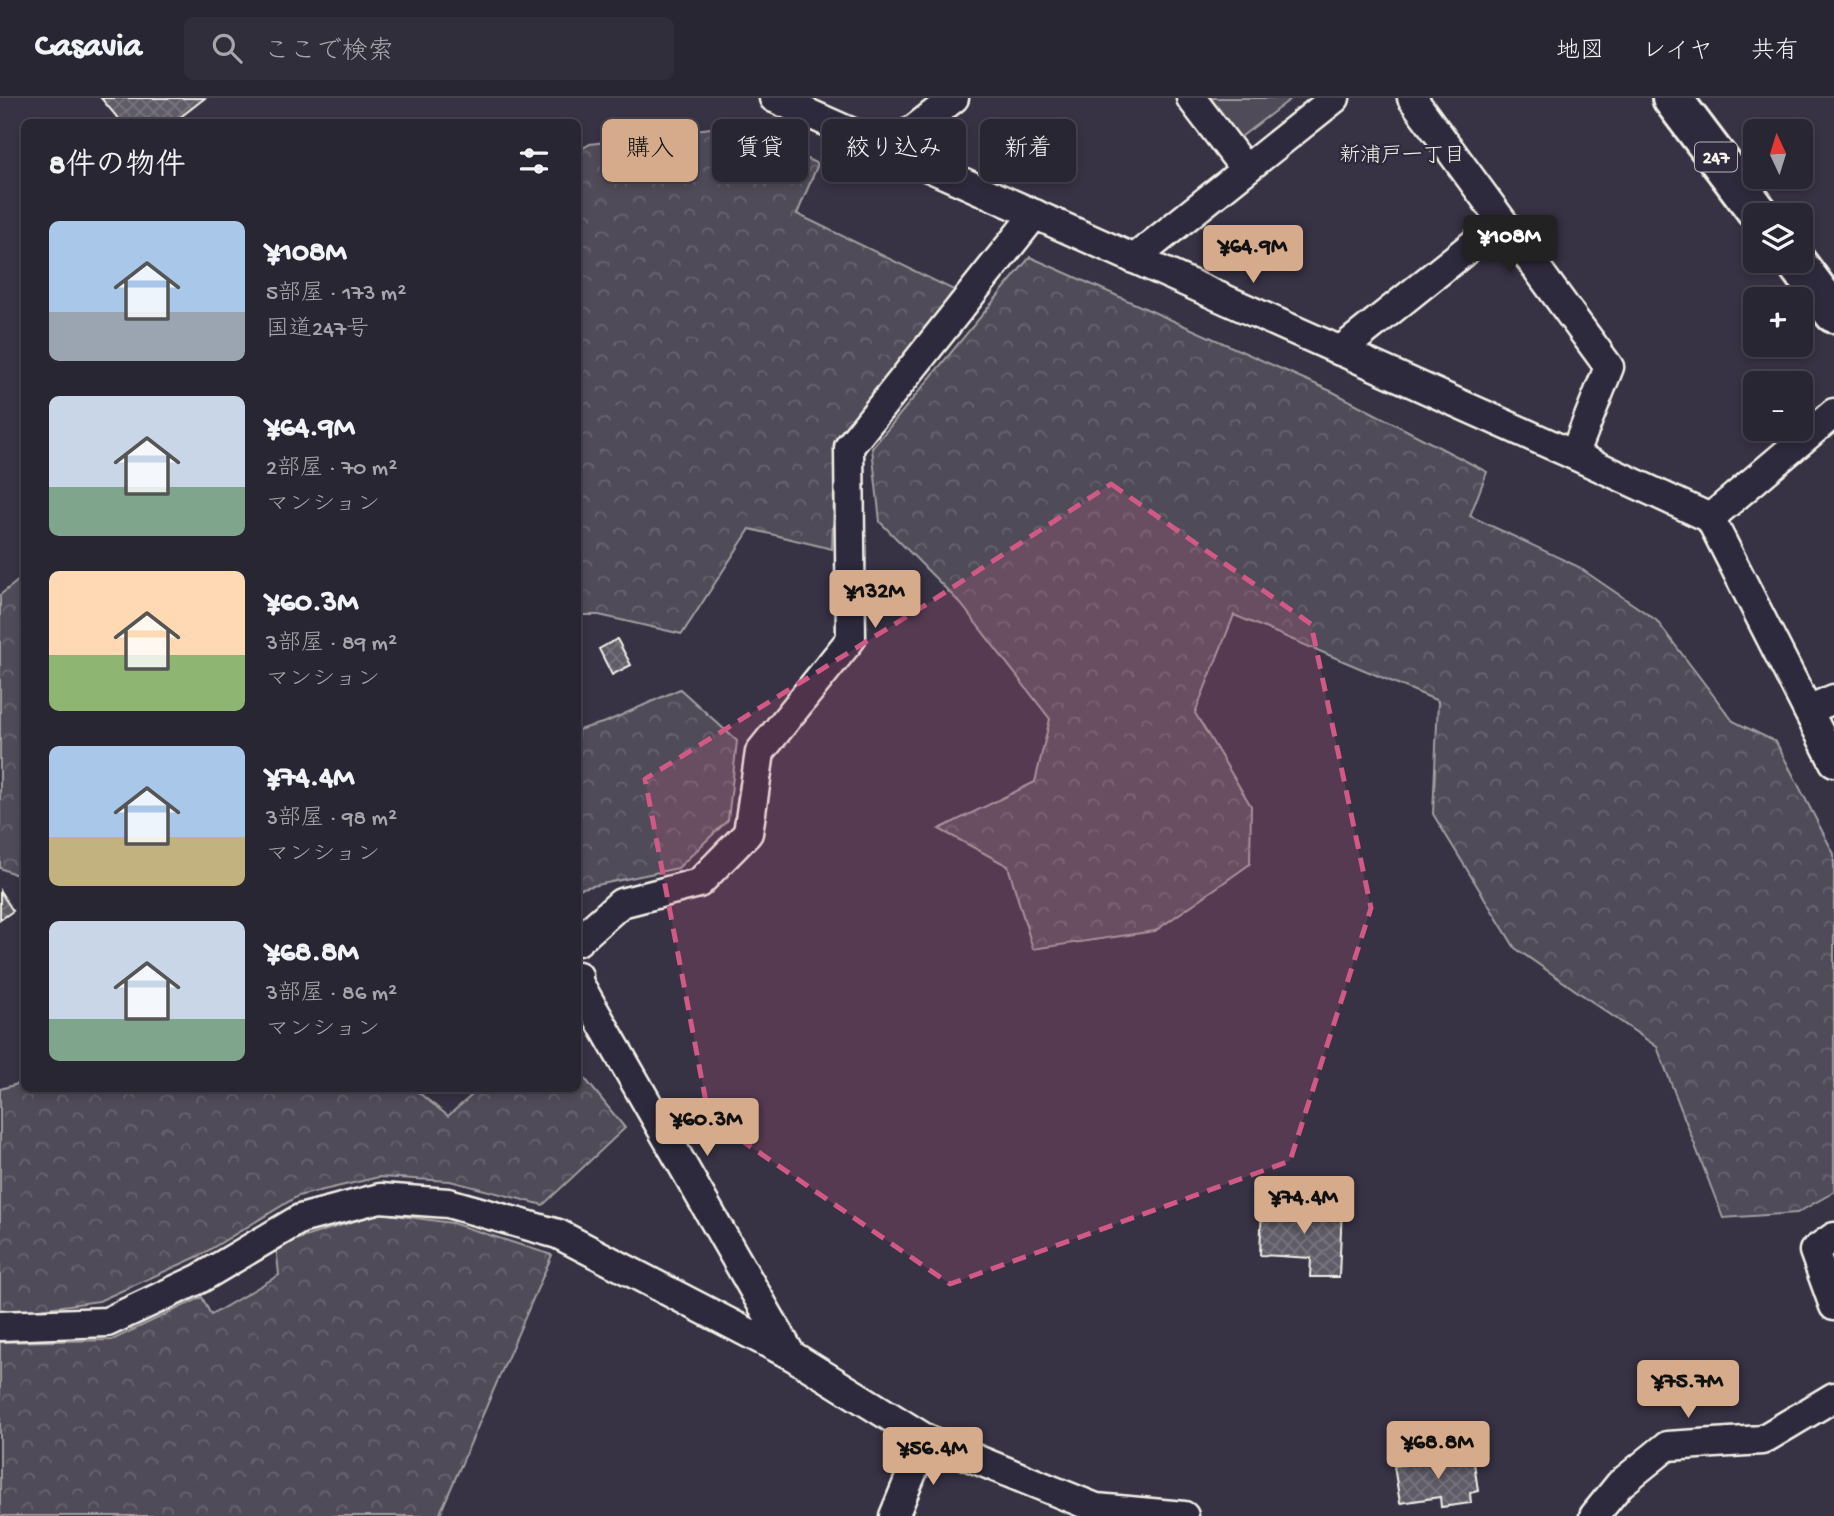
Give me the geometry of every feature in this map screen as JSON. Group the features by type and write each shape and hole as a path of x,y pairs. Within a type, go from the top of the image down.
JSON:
{"highway":[{"name":"247","path":"1672,98 1751,203"},
{"path":"1803,273 1834,313"}],"street":[{"path":"774,98 822,119"},
{"path":"927,119 954,98"},
{"path":"1191,98 1245,169"},
{"path":"1134,259 1335,98"},
{"path":"1412,98 1609,367 1574,455"},
{"path":"963,182 1710,518 1834,762"},
{"path":"581,938 621,903 699,883 748,833 760,752 851,639 849,447 1035,214"},
{"path":"1340,351 1502,222"},
{"path":"1710,518 1834,412"},
{"path":"1808,710 1834,699"},
{"path":"581,987 791,1355"},
{"path":"0,1326 107,1322 199,1279 300,1219 380,1198 448,1203 558,1234 791,1355 926,1439 1096,1508 1184,1516"},
{"path":"1834,1237 1814,1251 1834,1306"},
{"path":"1594,1516 1620,1484 1667,1446 1762,1440 1834,1397"},
{"path":"894,1516 926,1439"}],"highlighted area":[{"path":"1111,484 1311,624 1371,908 1290,1161 950,1284 709,1118 645,779 927,604"}],"green space":[{"path":"1207,98 1292,98 1238,139"},
{"path":"712,128 712,182 808,182 808,159 818,164 797,214 958,292 836,438 832,549 750,529 682,634 599,615 581,615 581,149 590,144 602,142 602,182 698,182 698,130"},
{"path":"1030,257 1333,392 1487,472 1470,516 1577,566 1656,620 1733,721 1776,742 1834,854 1834,1192 1797,1213 1723,1218 1657,1047 1515,948 1433,814 1438,701 1234,615 1195,713 1251,806 1250,864 1155,931 1033,949 1008,866 939,829 1035,782 1050,719 961,604 880,522 872,448"},
{"path":"21,578 21,877 0,868 0,595"},
{"path":"680,689 737,741 728,820 678,868 581,888 581,729 606,722"},
{"path":"581,1074 625,1128 543,1205 450,1181 379,1177 298,1196 199,1256 99,1301 18,1312 0,1309 0,1089 21,1083 21,1092 418,1092 448,1116 476,1092 581,1092"},
{"path":"380,1213 452,1223 552,1255 439,1516 0,1516 0,1342 112,1340 202,1297 211,1315 279,1275 276,1246"}],"building":[{"path":"101,98 205,98 178,119 118,119"},
{"path":"617,639 631,665 612,675 599,649"},
{"path":"0,891 13,911 0,920"},
{"path":"1262,1204 1342,1207 1339,1277 1310,1277 1311,1258 1260,1255"},
{"path":"1473,1455 1478,1491 1470,1493 1471,1503 1441,1507 1440,1497 1400,1503 1394,1466"}],"district":[{"name":"新浦戸一丁目","path":"1402,154"}]}
